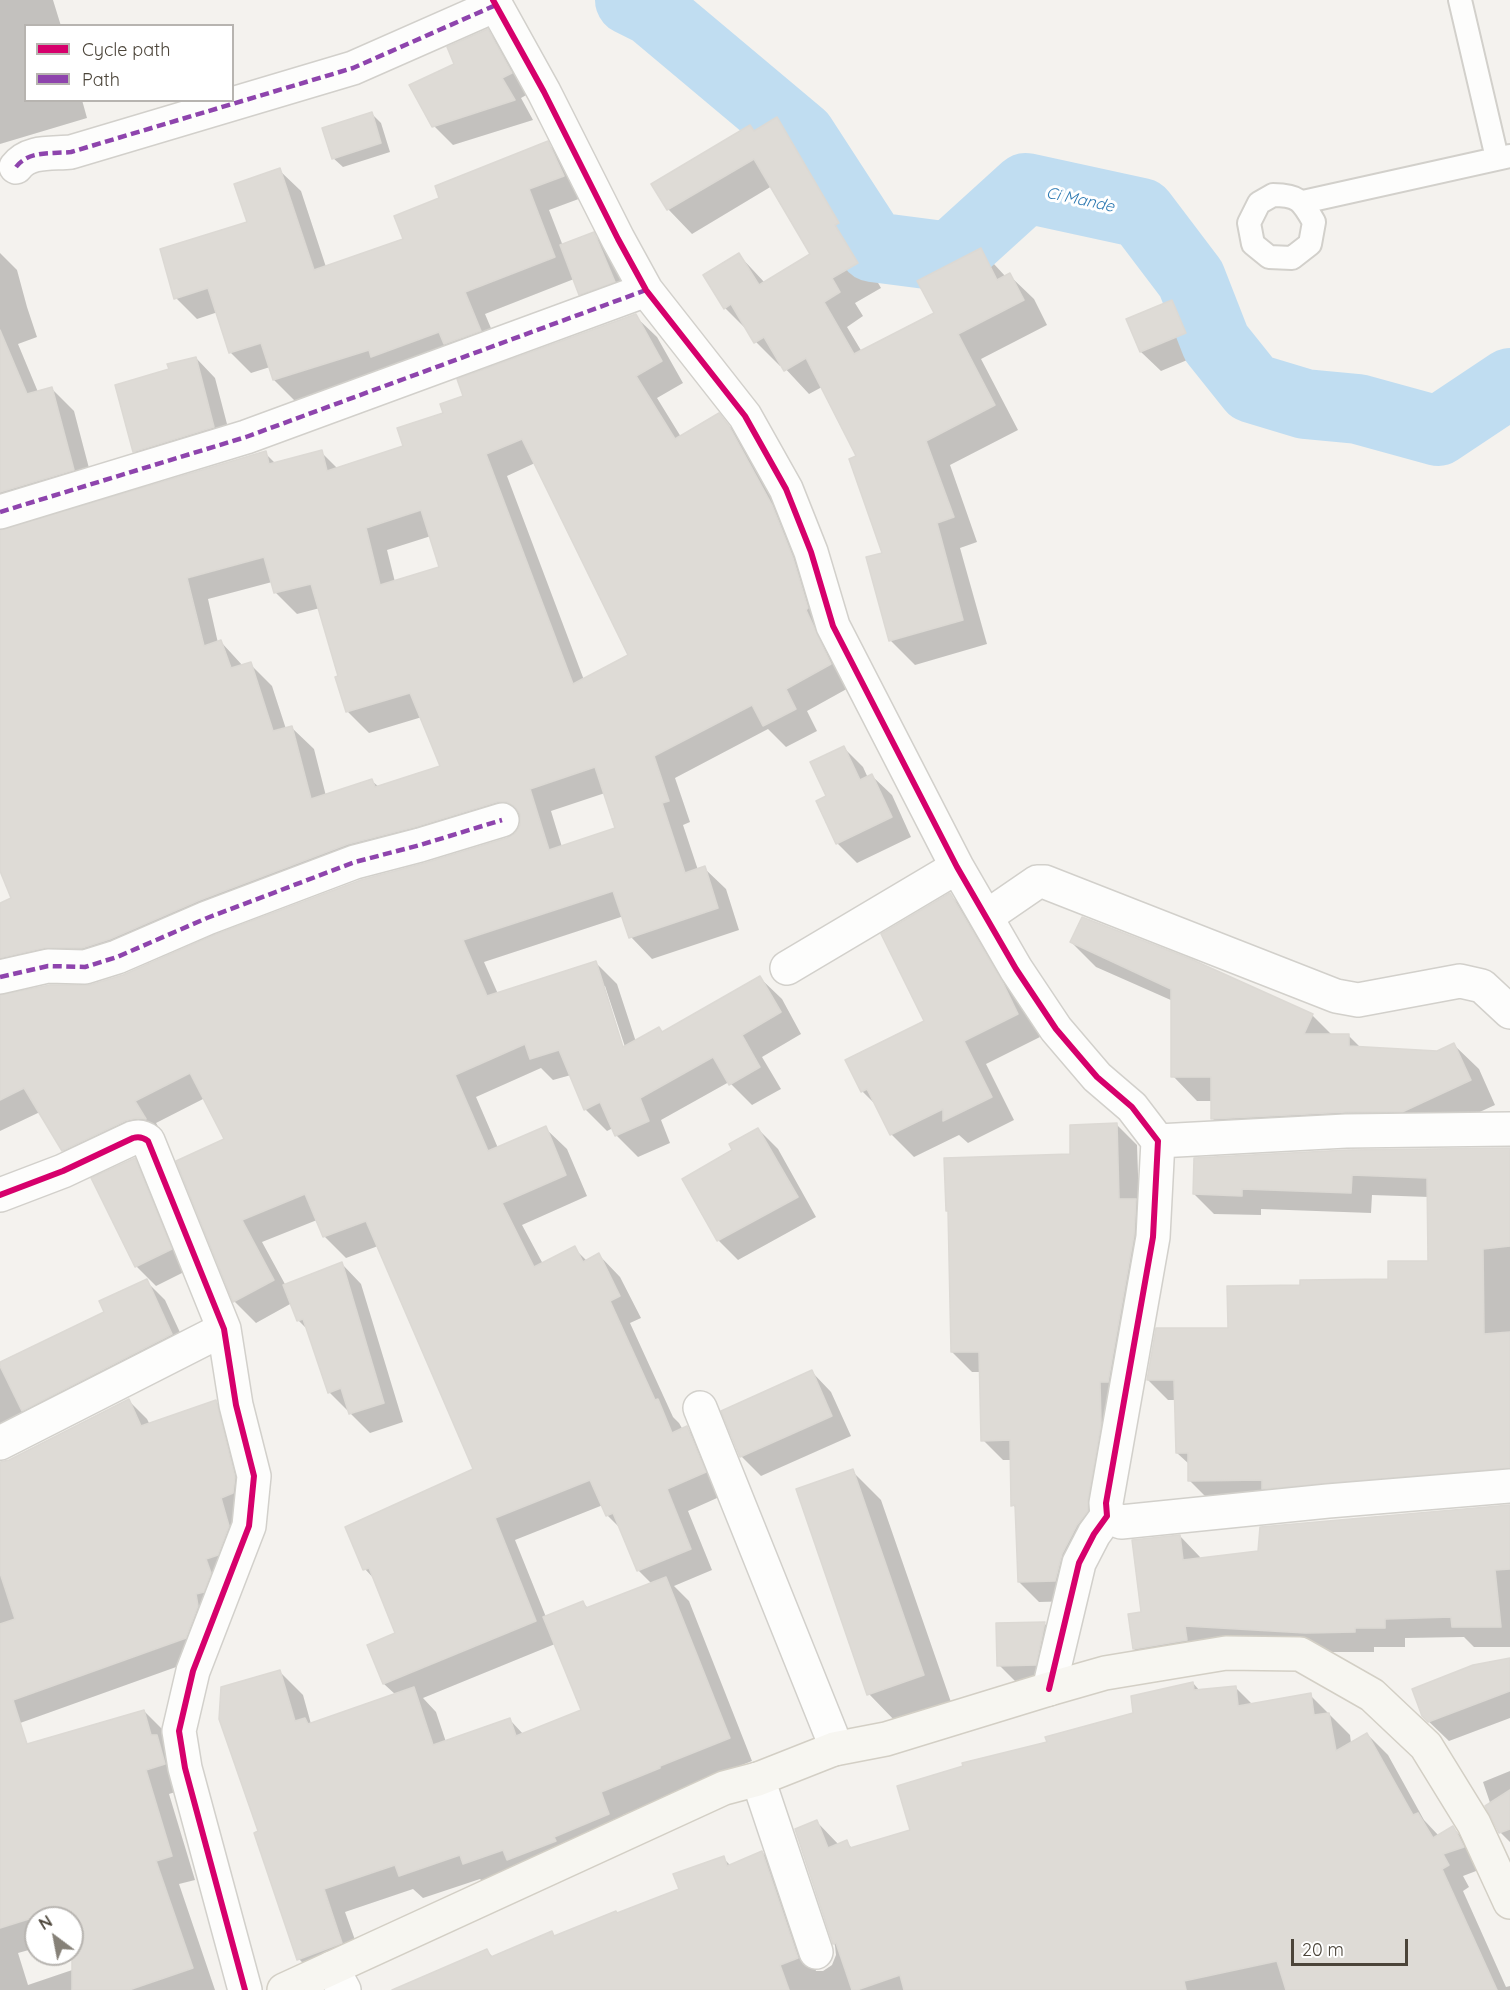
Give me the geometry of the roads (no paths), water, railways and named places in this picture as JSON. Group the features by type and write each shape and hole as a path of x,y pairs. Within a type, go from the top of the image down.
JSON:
{"main road":[{"path":"284,1990 338,1979 723,1788 758,1779 834,1749 886,1739 1105,1673 1226,1653 1300,1654 1372,1695 1426,1746 1474,1824 1510,1902"}],"street":[{"path":"16,167 21,160 30,155 71,152 353,68 494,2 544,92 646,290 745,416 786,489 811,552 833,626 957,867 1016,969 1056,1029 1097,1077 1132,1107 1158,1141 1153,1237 1106,1503 1107,1516 1094,1534 1079,1563 1049,1689"},
{"path":"0,512 246,437 646,290"},
{"path":"0,977 48,966 85,967 117,957 207,918 355,862 502,820"},
{"path":"787,968 957,867"},
{"path":"986,917 1037,882 1045,882 1336,996 1358,1000 1460,981 1482,986 1510,1012"},
{"path":"1158,1141 1346,1131 1510,1129"},
{"path":"0,1195 63,1172 133,1138 144,1138 173,1200 224,1329 236,1404 254,1476 249,1526 193,1671 179,1731 185,1768 246,1990"},
{"path":"0,1443 224,1329"},
{"path":"700,1408 831,1734 834,1749"},
{"path":"1107,1516 1121,1522 1328,1501 1510,1486"},
{"path":"758,1779 816,1952"}],"lane":[{"path":"1303,202 1504,157 1460,0"}],"waterway":[{"name":"Ci Mande","path":"630,0 652,11 801,136 873,247 950,257 1026,188 1141,213 1191,279 1216,343 1252,388 1305,404 1358,409 1438,431 1510,383"}]}
